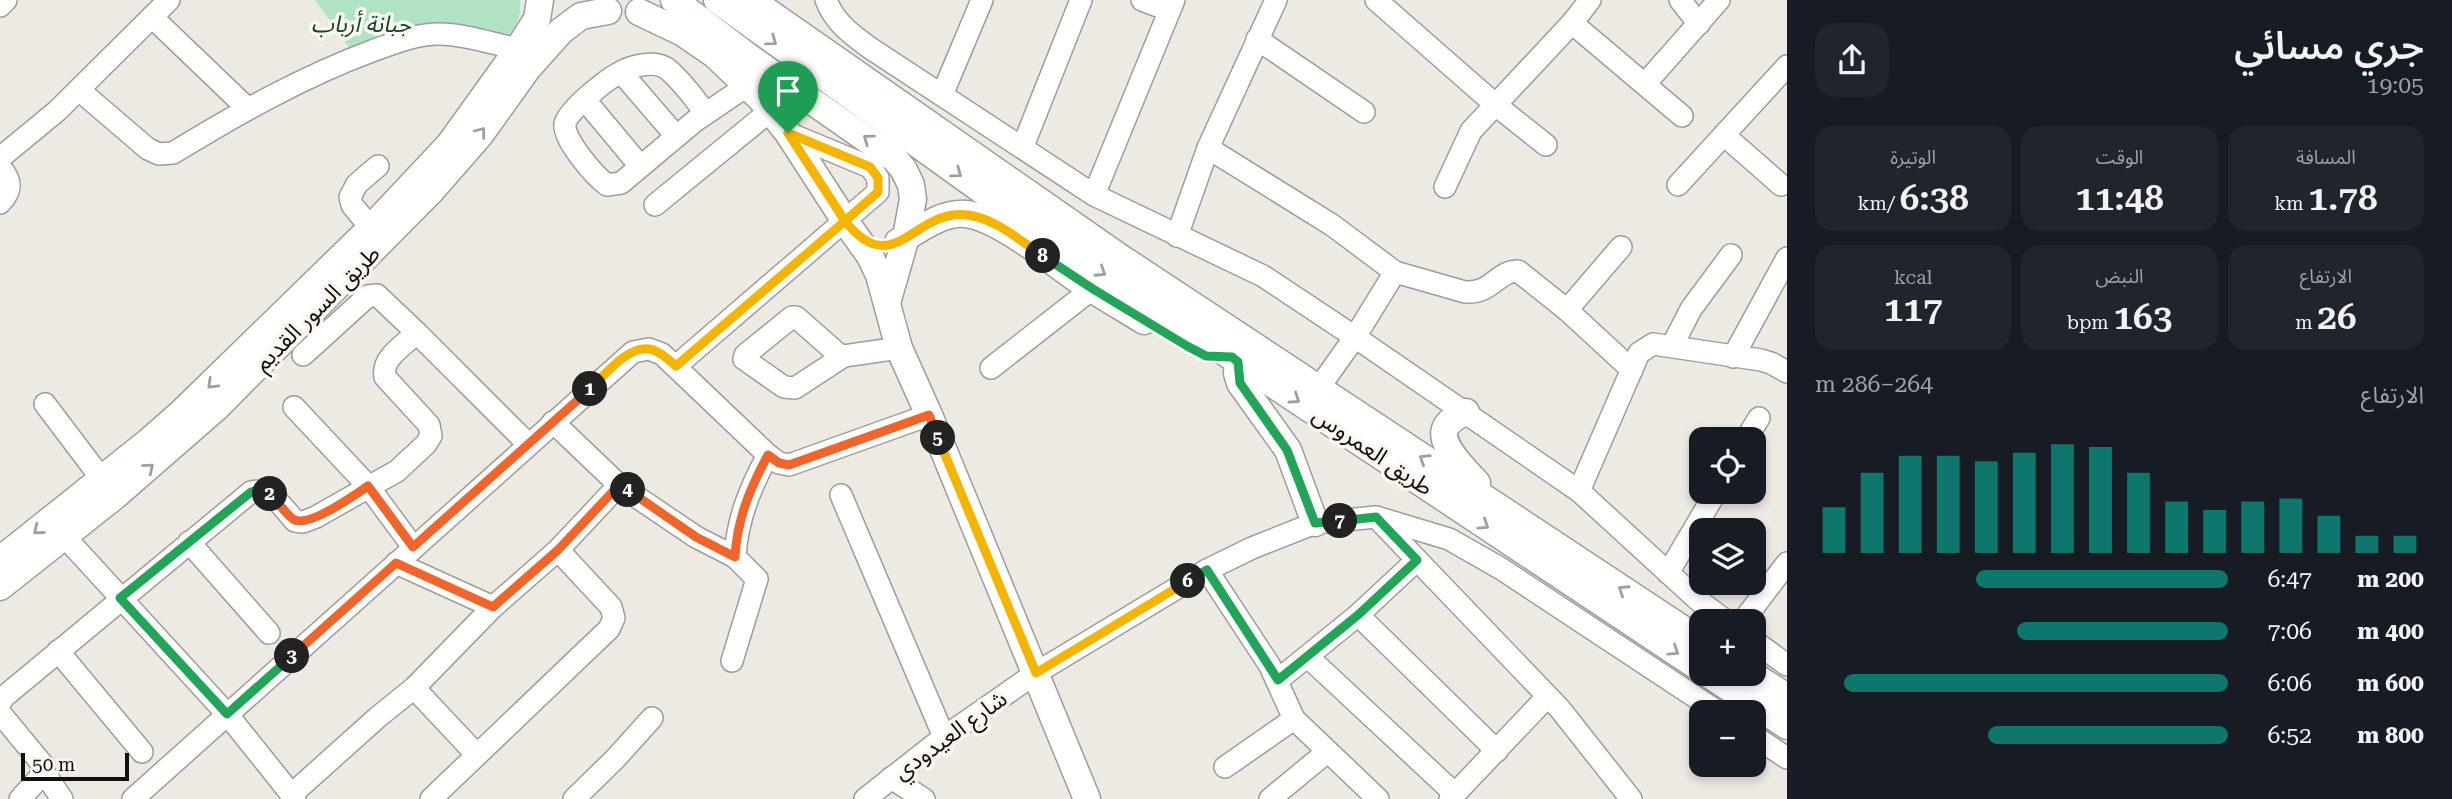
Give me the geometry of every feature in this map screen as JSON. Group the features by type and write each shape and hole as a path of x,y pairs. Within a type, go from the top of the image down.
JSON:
{"main road":[{"name":"طريق السور القديم","path":"0,587 64,536 148,442 189,406 371,228 449,145 537,19 540,0"},
{"path":"578,0 608,11 639,12 673,0 753,60 895,159 911,185 912,211 886,308"},
{"path":"717,0 1049,223"},
{"path":"751,0 1049,223"},
{"path":"774,0 976,140 1234,313 1279,363"},
{"name":"طريق السور القديم","path":"0,560 108,487 217,407 372,253 480,135 528,68 561,31 581,16 608,11"},
{"path":"639,12 702,46 730,66 748,85 788,133 874,265 899,348 1087,799"},
{"path":"851,229 878,246 894,244 933,221 949,215 966,214 990,220 1093,289 1187,346 1206,356 1235,359 1240,383 1287,450 1315,523"},
{"name":"طريق العمروس","path":"1049,223 1235,359 1689,661"},
{"name":"طريق العمروس","path":"1049,223 1279,363 1689,633"},
{"path":"1466,412 1448,422 1444,430 1444,440 1452,454 1502,510"},
{"path":"1766,684 1787,698"},
{"path":"1726,686 1787,726"}],"street":[{"path":"0,6 6,0"},
{"path":"0,158 79,90 169,0"},
{"path":"825,0 844,29 1094,195 1263,276 1466,412 1579,491 1710,609"},
{"path":"942,95 982,0"},
{"path":"1023,146 1081,0"},
{"path":"1094,195 1171,5 1142,0"},
{"path":"1177,236 1208,148 1276,0"},
{"path":"1376,0 1497,106 1546,145"},
{"path":"1445,187 1471,131 1573,23 1590,0"},
{"path":"1680,0 1699,24"},
{"path":"1645,84 1719,0"},
{"path":"152,18 247,108"},
{"path":"1573,23 1682,116"},
{"path":"79,90 148,149 159,154 173,153 247,108 346,61 403,40 437,34 450,35 518,49"},
{"path":"1257,39 1364,112"},
{"path":"706,113 665,67 650,64 621,72 568,116 565,127 570,141 598,179 607,185 621,183 676,136 748,85"},
{"path":"1678,185 1787,66"},
{"path":"621,72 676,136"},
{"path":"585,100 640,166"},
{"path":"655,205 770,111"},
{"path":"676,366 851,229 878,192 878,178 870,167 788,133"},
{"path":"1724,135 1781,185"},
{"path":"1208,148 1332,225 1395,272 1477,293 1511,271 1518,271 1567,310 1632,370"},
{"path":"371,228 352,205 350,197 357,184 378,166"},
{"path":"0,167 9,180 10,187 0,204"},
{"path":"1567,310 1620,247"},
{"path":"1672,346 1691,309 1731,255"},
{"path":"1733,357 1787,258"},
{"path":"1318,389 1355,337 1395,272"},
{"path":"991,368 1093,289"},
{"path":"303,355 368,296 376,295 528,444"},
{"path":"0,702 120,598 251,492 258,490 271,495 295,521 303,522 397,471 431,436 429,425 385,377 383,369 385,362 417,333"},
{"path":"1579,491 1639,353 1645,347 1653,344 1672,346 1771,363 1787,372"},
{"path":"844,356 899,348"},
{"path":"134,799 633,352 642,349 655,350 676,366 779,463 789,465 929,415"},
{"path":"46,404 108,487"},
{"path":"294,407 368,486 413,547"},
{"path":"1753,427 1759,418"},
{"path":"553,422 619,485 696,537 735,557 757,579 732,662"},
{"path":"735,557 739,520 752,484 768,455"},
{"path":"64,536 227,714 293,797 378,717 414,688 493,607 558,550 619,485"},
{"path":"841,495 944,737"},
{"path":"1668,573 1709,504"},
{"path":"1376,517 1560,709 1625,796"},
{"path":"1376,517 1449,539 1500,568 1700,700"},
{"name":"شارع العيدودي","path":"864,799 944,737 1036,673 1207,570 1252,548 1315,523 1376,517"},
{"path":"189,542 269,633"},
{"path":"431,799 609,629 614,618 611,607 558,550"},
{"path":"1278,680 1358,615 1417,560"},
{"path":"396,563 493,607"},
{"path":"1752,609 1787,563"},
{"path":"1207,570 1278,680 1294,719 1378,799"},
{"path":"1358,615 1497,751"},
{"path":"1766,650 1787,665"},
{"path":"58,651 142,752"},
{"path":"1308,657 1453,797 1547,697"},
{"path":"414,688 477,755"},
{"path":"0,713 43,765 43,771 62,799"},
{"path":"574,799 652,718"},
{"path":"1225,767 1294,719"},
{"path":"1766,744 1787,758"},
{"path":"1270,799 1327,752"},
{"path":"20,799 43,771"},
{"path":"891,778 924,799"}],"green space":[{"name":"جبانة أرباب","path":"315,0 520,0 520,11 507,41 440,29 352,52"}],"route":[{"path":"788,133 845,221 676,366 655,350 642,349 633,352 413,547 368,486 303,522 295,521 271,495 258,490 251,492 120,598 227,714 396,563 493,607 558,550 619,485 696,537 735,557 739,520 752,484 768,455 779,463 789,465 929,415 1036,673 1207,570 1278,680 1358,615 1417,560 1376,517 1315,523 1287,450 1240,383 1238,362 1232,357 1206,356 1187,346 1093,289 990,220 966,214 949,215 933,221 894,244 878,246 867,243 857,237 845,221 878,192 878,178 870,167 788,133"}]}
